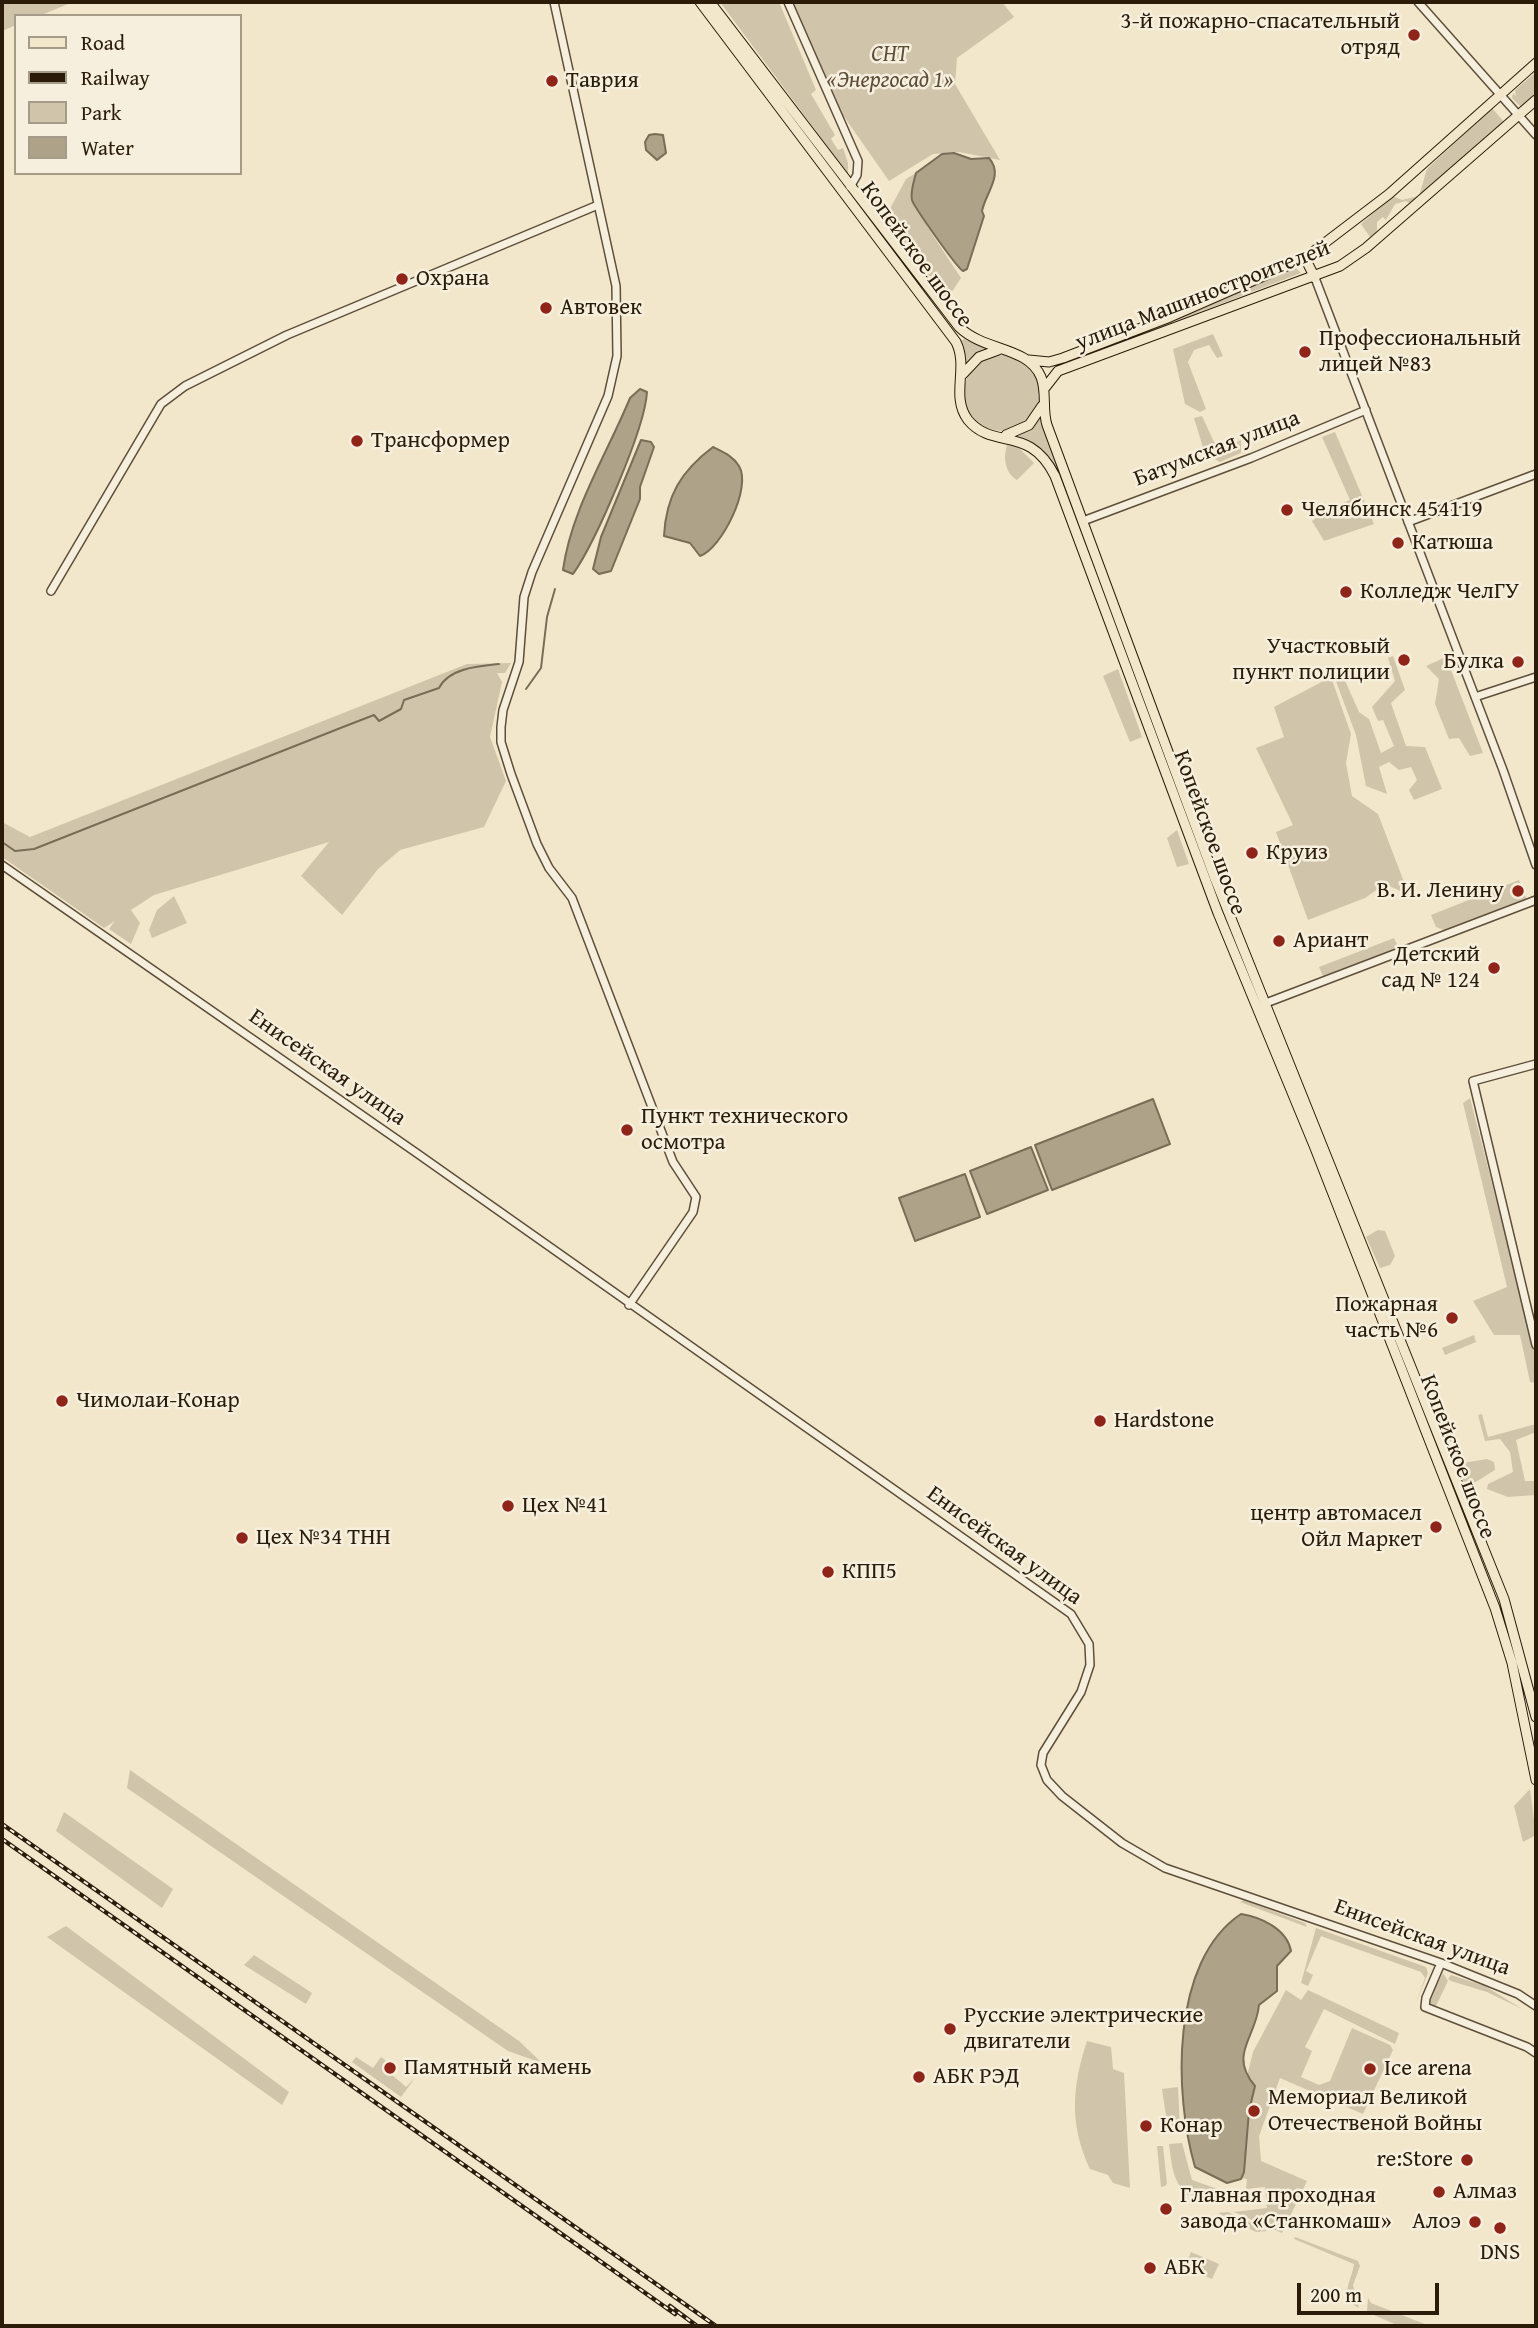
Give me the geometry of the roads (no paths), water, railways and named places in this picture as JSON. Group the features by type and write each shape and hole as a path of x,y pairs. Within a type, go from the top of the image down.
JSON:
{"main road":[{"name":"Копейское шоссе","path":"700,2 949,331 959,348 962,375 959,397 963,412 976,427 993,435 1017,440 1036,449 1045,457 1055,476 1217,914 1261,1004"},
{"name":"Копейское шоссе","path":"710,2 959,327 974,340 1029,360"},
{"name":"улица Машиностроителей","path":"1029,360 1054,360 1170,317 1305,258 1389,194 1536,63"},
{"name":"улица Машиностроителей","path":"1044,389 1058,371 1315,278 1366,248 1536,100"},
{"path":"1305,258 1315,278"},
{"path":"1170,317 1173,329"},
{"path":"962,375 979,357 1003,350"},
{"path":"1029,360 1041,376 1044,389"},
{"name":"Копейское шоссе","path":"1044,389 1042,404 1047,425 1261,1004 1377,1295 1504,1599 1536,1717"},
{"path":"993,435 1006,435 1024,429 1034,421 1042,404"},
{"name":"Копейское шоссе","path":"1390,1325 1495,1608 1511,1663 1536,1776"}],"street":[{"path":"554,2 616,286 617,356 608,396 532,572 524,597 519,662 503,710 502,742 516,789 542,856 572,898 673,1162 696,1197 694,1212 629,1305"},
{"name":"Копейское шоссе","path":"788,2 859,161 858,175 850,187"},
{"path":"1418,2 1536,135"},
{"path":"51,591 161,404 185,386 287,335 598,205"},
{"path":"1315,278 1475,696 1536,864"},
{"name":"Батумская улица","path":"1083,521 1251,458 1366,410"},
{"path":"1408,522 1536,474"},
{"path":"1475,696 1536,677"},
{"name":"Енисейская улица","path":"2,865 418,1154 1070,1614 1089,1644 1090,1665 1082,1692 1043,1753 1041,1765 1050,1784 1062,1796 1122,1843 1165,1868 1441,1963 1502,1987 1536,2006"},
{"path":"1261,1004 1536,900"},
{"path":"1536,1064 1473,1081 1536,1345"},
{"path":"1441,1963 1426,1998 1425,2007 1536,2053"}],"water":[{"path":"649,135 663,135 666,153 657,160 646,150 645,142"},
{"path":"954,153 971,159 989,158 995,171 993,184 982,211 984,216 967,269 963,271 927,225 912,200 916,173 942,154"},
{"path":"640,389 647,392 629,458 594,538 573,574 563,570 574,526 630,398"},
{"path":"641,440 651,442 654,447 640,487 640,499 611,571 599,574 593,569 601,537"},
{"path":"713,447 737,463 742,476 741,488 733,516 725,530 709,551 700,556 690,543 664,536 665,522 672,497 684,475"},
{"path":"1153,1099 1170,1144 1052,1190 1035,1145"},
{"path":"1031,1147 1048,1190 987,1214 970,1171"},
{"path":"965,1174 980,1217 915,1241 899,1198"},
{"path":"1241,1914 1257,1918 1279,1930 1289,1943 1291,1951 1277,1966 1277,1991 1259,2005 1246,2046 1244,2064 1247,2075 1255,2086 1249,2111 1244,2172 1241,2179 1227,2183 1195,2167 1183,2104 1182,2068 1190,1996 1201,1963 1218,1935"}],"waterway":[{"path":"526,689 541,668 547,617 555,589"},
{"path":"2,842 15,851 34,849 374,715 379,721 401,709 404,700 439,688 457,672 499,664"}],"railway":[{"path":"2,1824 716,2326"},
{"path":"2,1839 675,2314"},
{"path":"670,2306 697,2326"}],"place":[{"name":"3-й пожарно-спасательный отряд","path":"1414,35"},
{"name":"Таврия","path":"552,81"},
{"name":"Охрана","path":"402,279"},
{"name":"Автовек","path":"546,308"},
{"name":"Профессиональный лицей №83","path":"1305,352"},
{"name":"Трансформер","path":"357,441"},
{"name":"Челябинск 454119","path":"1287,510"},
{"name":"Катюша","path":"1398,543"},
{"name":"Колледж ЧелГУ","path":"1346,592"},
{"name":"Участковый пункт полиции","path":"1404,660"},
{"name":"Булка","path":"1518,662"},
{"name":"Круиз","path":"1252,853"},
{"name":"В. И. Ленину","path":"1518,891"},
{"name":"Ариант","path":"1279,941"},
{"name":"Детский сад № 124","path":"1494,968"},
{"name":"Пункт технического осмотра","path":"627,1130"},
{"name":"Пожарная часть №6","path":"1452,1318"},
{"name":"Чимолаи-Конар","path":"62,1401"},
{"name":"Hardstone","path":"1100,1421"},
{"name":"Цех №41","path":"508,1506"},
{"name":"центр автомасел Ойл Маркет","path":"1436,1527"},
{"name":"Цех №34 ТНН","path":"242,1538"},
{"name":"КПП5","path":"828,1572"},
{"name":"Русские электрические двигатели","path":"950,2029"},
{"name":"Памятный камень","path":"390,2068"},
{"name":"Ice arena","path":"1370,2069"},
{"name":"АБК РЭД","path":"919,2077"},
{"name":"Мемориал Великой Отечественой Войны","path":"1254,2111"},
{"name":"Конар","path":"1146,2126"},
{"name":"re:Store","path":"1467,2160"},
{"name":"Алмаз","path":"1439,2192"},
{"name":"Главная проходная завода «Станкомаш»","path":"1166,2209"},
{"name":"Алоэ","path":"1475,2222"},
{"name":"DNS","path":"1500,2228"},
{"name":"АБК","path":"1150,2268"}],"park label":[{"name":"СНТ «Энергосад 1»","path":"890,68"}]}
